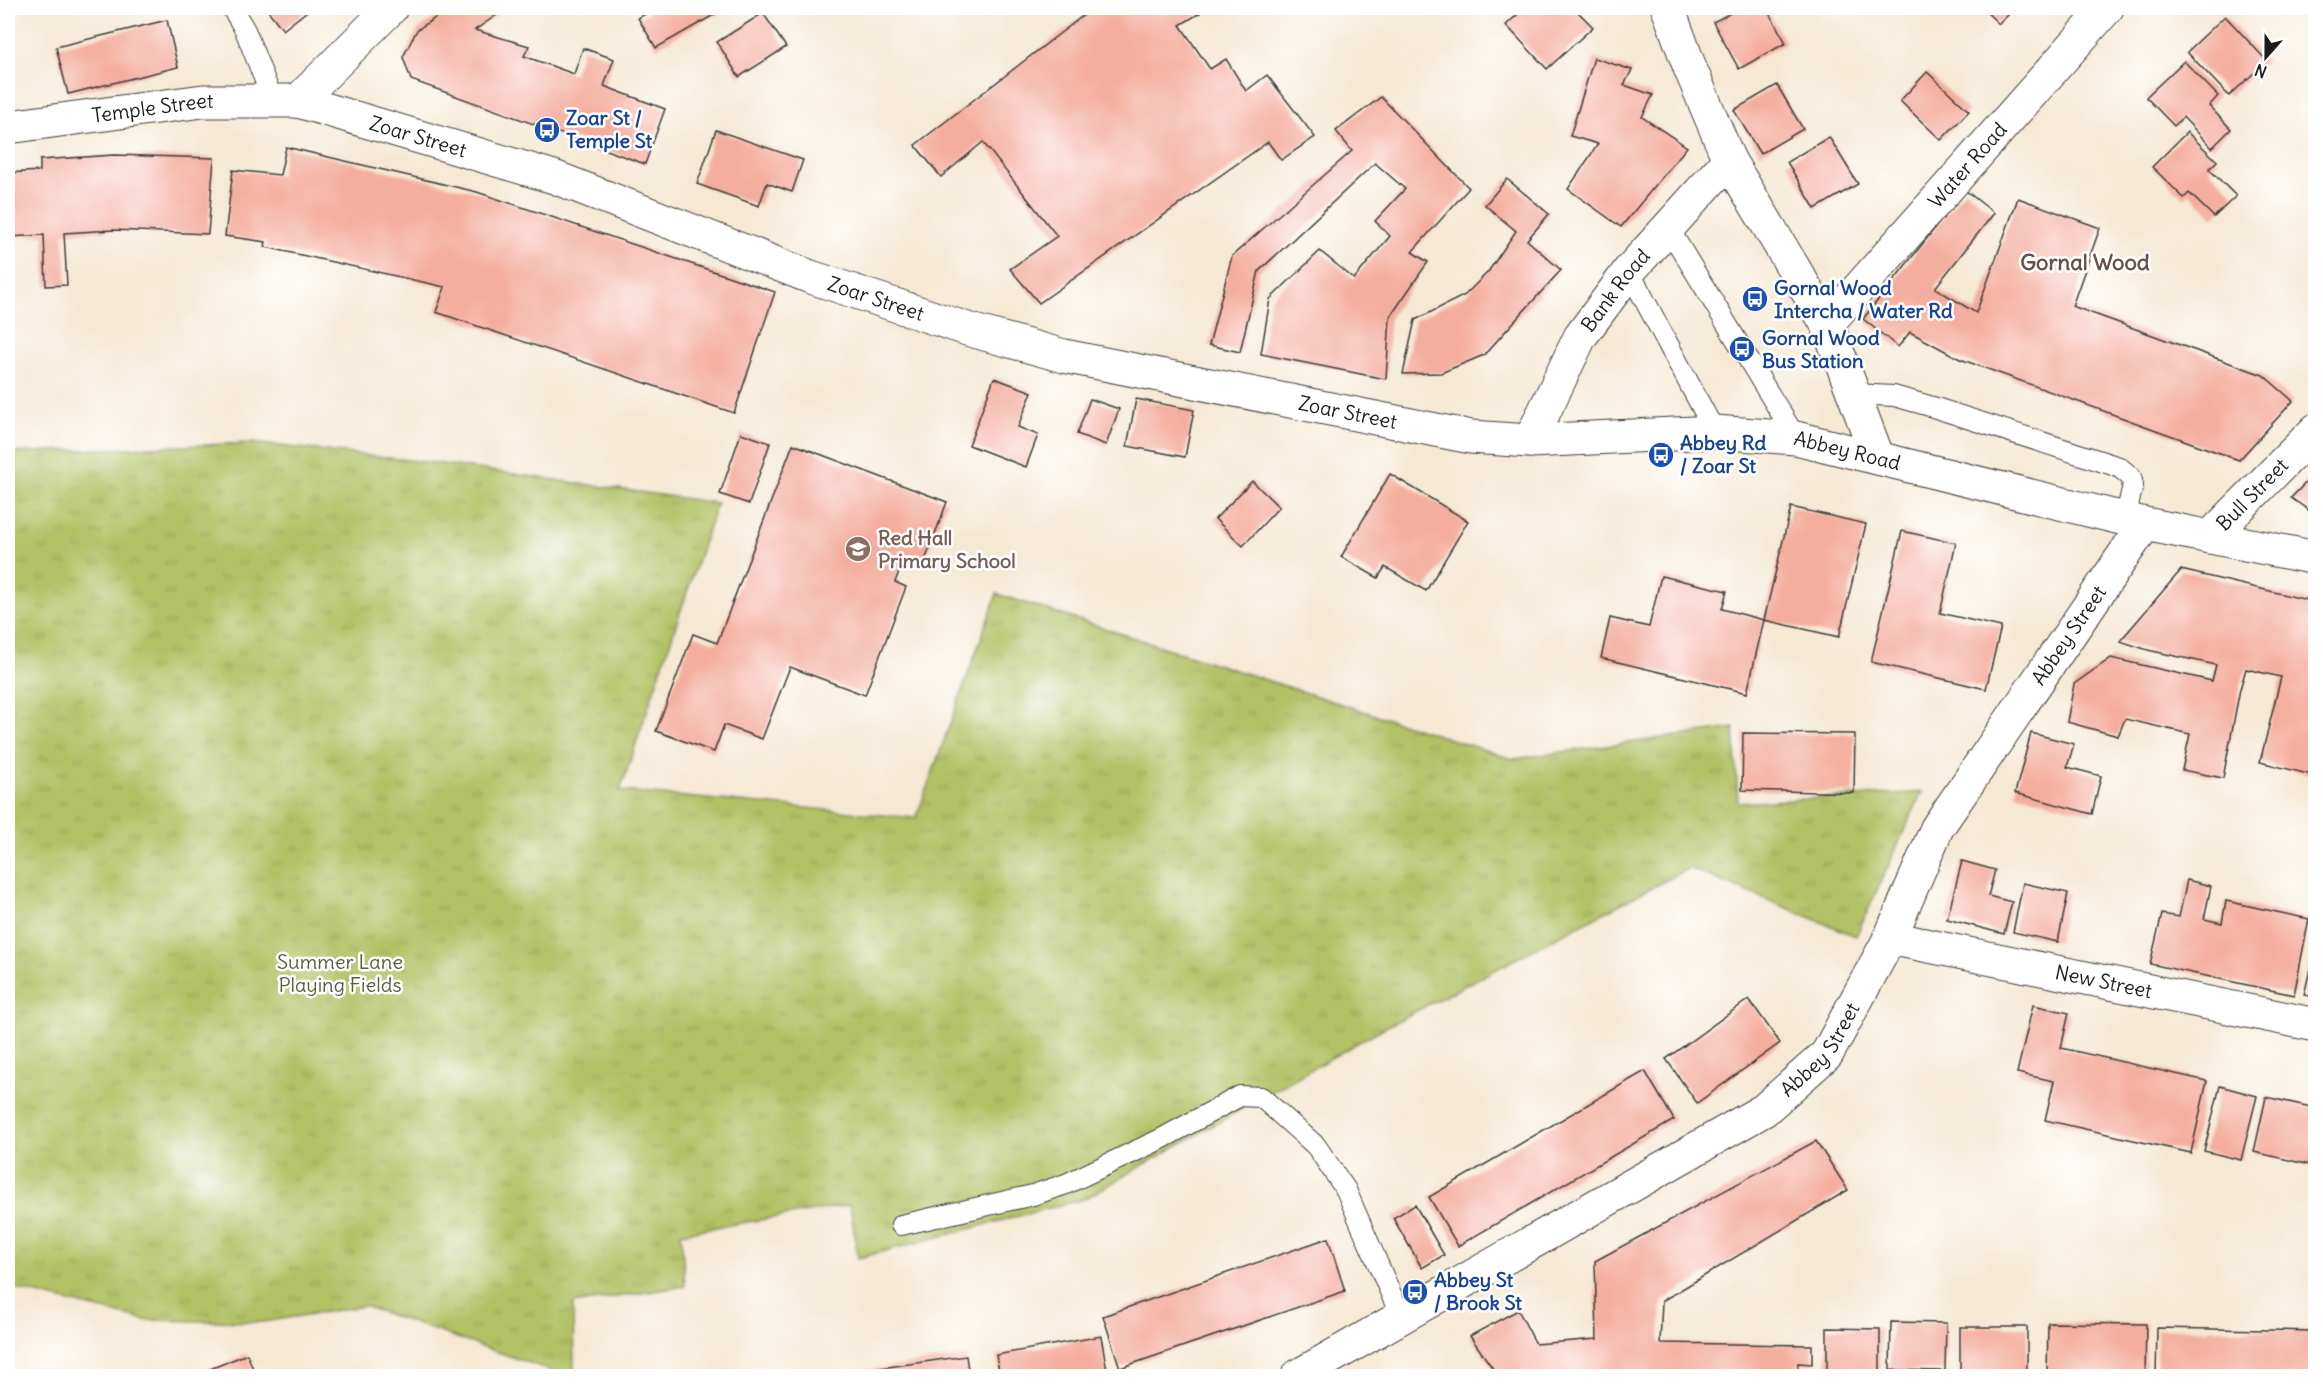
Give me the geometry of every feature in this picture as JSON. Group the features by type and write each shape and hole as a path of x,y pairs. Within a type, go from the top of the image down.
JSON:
{"street":[{"path":"286,101 391,8"},
{"path":"1668,8 1690,68 1729,160 1827,324 1878,458"},
{"name":"Water Road","path":"1827,324 2107,8"},
{"name":"Temple Street","path":"8,127 203,101 286,101"},
{"name":"Zoar Street","path":"286,101 554,177 808,276 967,329 1064,356 1471,437"},
{"name":"Bank Road","path":"1530,441 1580,337 1629,271 1729,160"},
{"name":"Bull Street","path":"2135,522 2210,537 2316,430"},
{"name":"Abbey Road","path":"1471,437 1530,441 1715,432 1796,438 2135,522"},
{"name":"Abbey Street","path":"1298,1377 1764,1110 1827,1054 1890,938 1937,828 2135,522"},
{"path":"2210,537 2316,558"},
{"name":"New Street","path":"1890,938 2316,1025"}],"lane":[{"path":"232,8 286,101"},
{"path":"1669,228 1796,438"},
{"path":"1629,271 1715,432"},
{"path":"1854,394 1894,396 2119,466 2132,477 2135,522"},
{"path":"901,1225 1033,1195 1066,1184 1163,1138 1240,1096 1261,1097 1316,1146 1346,1190 1401,1317"}],"green space":[{"name":"Summer Lane Playing Fields","path":"252,443 436,463 717,503 620,791 916,818 997,594 1513,759 1734,728 1738,803 1922,792 1856,936 1689,868 1380,1030 1084,1199 858,1258 850,1205 681,1233 685,1286 573,1304 574,1376 567,1376 364,1306 262,1322 144,1320 8,1287 8,453"}],"building":[{"path":"266,8 311,8 283,30"},
{"path":"450,8 507,8 475,30 529,46 524,56 574,74 583,48 614,59 604,86 665,109 645,164 411,80 403,57 417,30"},
{"path":"656,8 726,8 656,48 638,18"},
{"path":"1093,8 1195,8 1200,13 1180,25 1210,69 1226,59 1246,91 1267,75 1315,137 1281,160 1268,142 1039,303 1010,269 1057,236 983,142 941,177 915,145"},
{"path":"1525,8 1574,8 1593,27 1547,69 1506,25"},
{"path":"1740,8 1766,8 1786,43 1739,69 1713,22"},
{"path":"1982,8 2015,8 1999,24"},
{"path":"763,13 786,47 739,77 717,42"},
{"path":"2225,16 2267,61 2229,96 2187,52"},
{"path":"167,20 178,67 68,94 56,47"},
{"path":"1594,58 1632,70 1624,85 1653,95 1642,117 1687,147 1621,227 1568,189 1598,144 1570,136"},
{"path":"2184,61 2218,96 2209,106 2231,129 2212,148 2183,117 2174,126 2146,97"},
{"path":"1927,72 1969,111 1941,140 1900,101"},
{"path":"1777,85 1803,129 1760,154 1734,110"},
{"path":"1381,97 1469,188 1412,252 1428,262 1390,317 1386,379 1261,354 1270,299 1320,251 1354,279 1390,236 1375,221 1405,189 1375,163 1259,271 1240,352 1209,345 1232,256 1352,151 1336,131"},
{"path":"716,130 803,160 792,192 767,183 759,206 697,184"},
{"path":"2187,132 2217,161 2209,169 2236,196 2214,217 2189,193 2184,198 2152,167"},
{"path":"1829,137 1858,184 1815,209 1787,162"},
{"path":"286,147 477,192 775,292 734,413 436,312 445,287 265,247 266,242 225,236 233,170 280,175"},
{"path":"114,155 214,158 208,234 113,230 64,233 67,285 46,286 44,235 8,237 8,173 40,171 40,160"},
{"path":"1507,179 1549,214 1527,240 1561,270 1484,355 1441,373 1403,374 1415,320 1465,295 1488,272 1516,231 1485,205"},
{"path":"1965,190 1994,213 1935,288 1976,313 2018,198 2100,228 2072,306 2263,375 2293,401 2239,460 1960,359 1910,332 1898,347 1863,319"},
{"path":"994,378 1032,392 1018,427 1038,435 1026,467 969,445"},
{"path":"1090,399 1119,409 1106,445 1077,434"},
{"path":"1136,399 1194,410 1185,457 1127,446"},
{"path":"741,433 770,443 749,504 720,494"},
{"path":"793,444 947,502 923,566 904,559 895,582 906,587 865,695 790,667 762,739 724,725 714,752 656,731 693,634 717,643"},
{"path":"2316,472 2316,515 2291,498"},
{"path":"1390,474 1468,521 1426,591 1385,567 1378,578 1341,557"},
{"path":"1252,481 1279,507 1243,546 1215,519"},
{"path":"1791,507 1866,524 1839,637 1764,620"},
{"path":"1902,531 1956,543 1940,613 2001,627 1986,689 1871,662"},
{"path":"2181,570 2316,602 2316,776 2260,762 2281,677 2246,669 2223,778 2182,770 2190,734 2125,719 2118,736 2067,722 2074,684 2111,658 2212,681 2216,665 2148,650 2120,641"},
{"path":"1661,576 1727,591 1722,609 1764,620 1747,693 1601,658 1610,618 1649,627"},
{"path":"1743,733 1855,734 1854,793 1742,790"},
{"path":"2031,733 2074,744 2067,767 2101,776 2092,814 2015,793"},
{"path":"1962,861 1995,870 1988,896 2012,902 2004,934 1947,919"},
{"path":"2187,880 2211,886 2204,919 2222,923 2226,901 2309,919 2294,995 2150,964 2162,914 2179,917"},
{"path":"2023,883 2068,893 2058,942 2013,932"},
{"path":"2316,949 2316,997 2304,995"},
{"path":"1749,999 1780,1043 1697,1103 1666,1059"},
{"path":"2033,1005 2069,1013 2061,1048 2207,1081 2191,1153 2045,1120 2054,1081 2017,1073"},
{"path":"1645,1071 1674,1120 1458,1246 1429,1197"},
{"path":"2220,1086 2257,1096 2241,1160 2204,1151"},
{"path":"2266,1097 2316,1108 2314,1166 2254,1152"},
{"path":"1816,1141 1848,1190 1662,1301 1660,1343 1812,1345 1812,1364 1798,1363 1797,1376 1498,1376 1470,1336 1518,1310 1536,1344 1597,1339 1595,1261"},
{"path":"1415,1205 1444,1255 1422,1268 1393,1218"},
{"path":"1328,1238 1345,1291 1120,1368 1103,1316"},
{"path":"1891,1322 1946,1323 1945,1371 1890,1370"},
{"path":"2048,1323 2146,1324 2145,1376 2047,1376"},
{"path":"1960,1327 2027,1327 2027,1375 1960,1375"},
{"path":"1827,1328 1880,1329 1880,1375 1827,1375"},
{"path":"2157,1328 2316,1331 2316,1376 2156,1376"},
{"path":"1101,1336 1108,1376 1000,1376 996,1355"},
{"path":"247,1354 256,1376 193,1376"},
{"path":"966,1356 969,1376 831,1376 831,1375"}],"place":[{"name":"Zoar St / Temple St","path":"547,130"},
{"name":"Gornal Wood Intercha / Water Rd","path":"1755,299"},
{"name":"Gornal Wood Bus Station","path":"1742,349"},
{"name":"Abbey Rd / Zoar St","path":"1661,455"},
{"name":"Red Hall Primary School","path":"858,549"},
{"name":"Abbey St / Brook St","path":"1415,1292"}],"district":[{"name":"Gornal Wood","path":"2085,262"}]}
